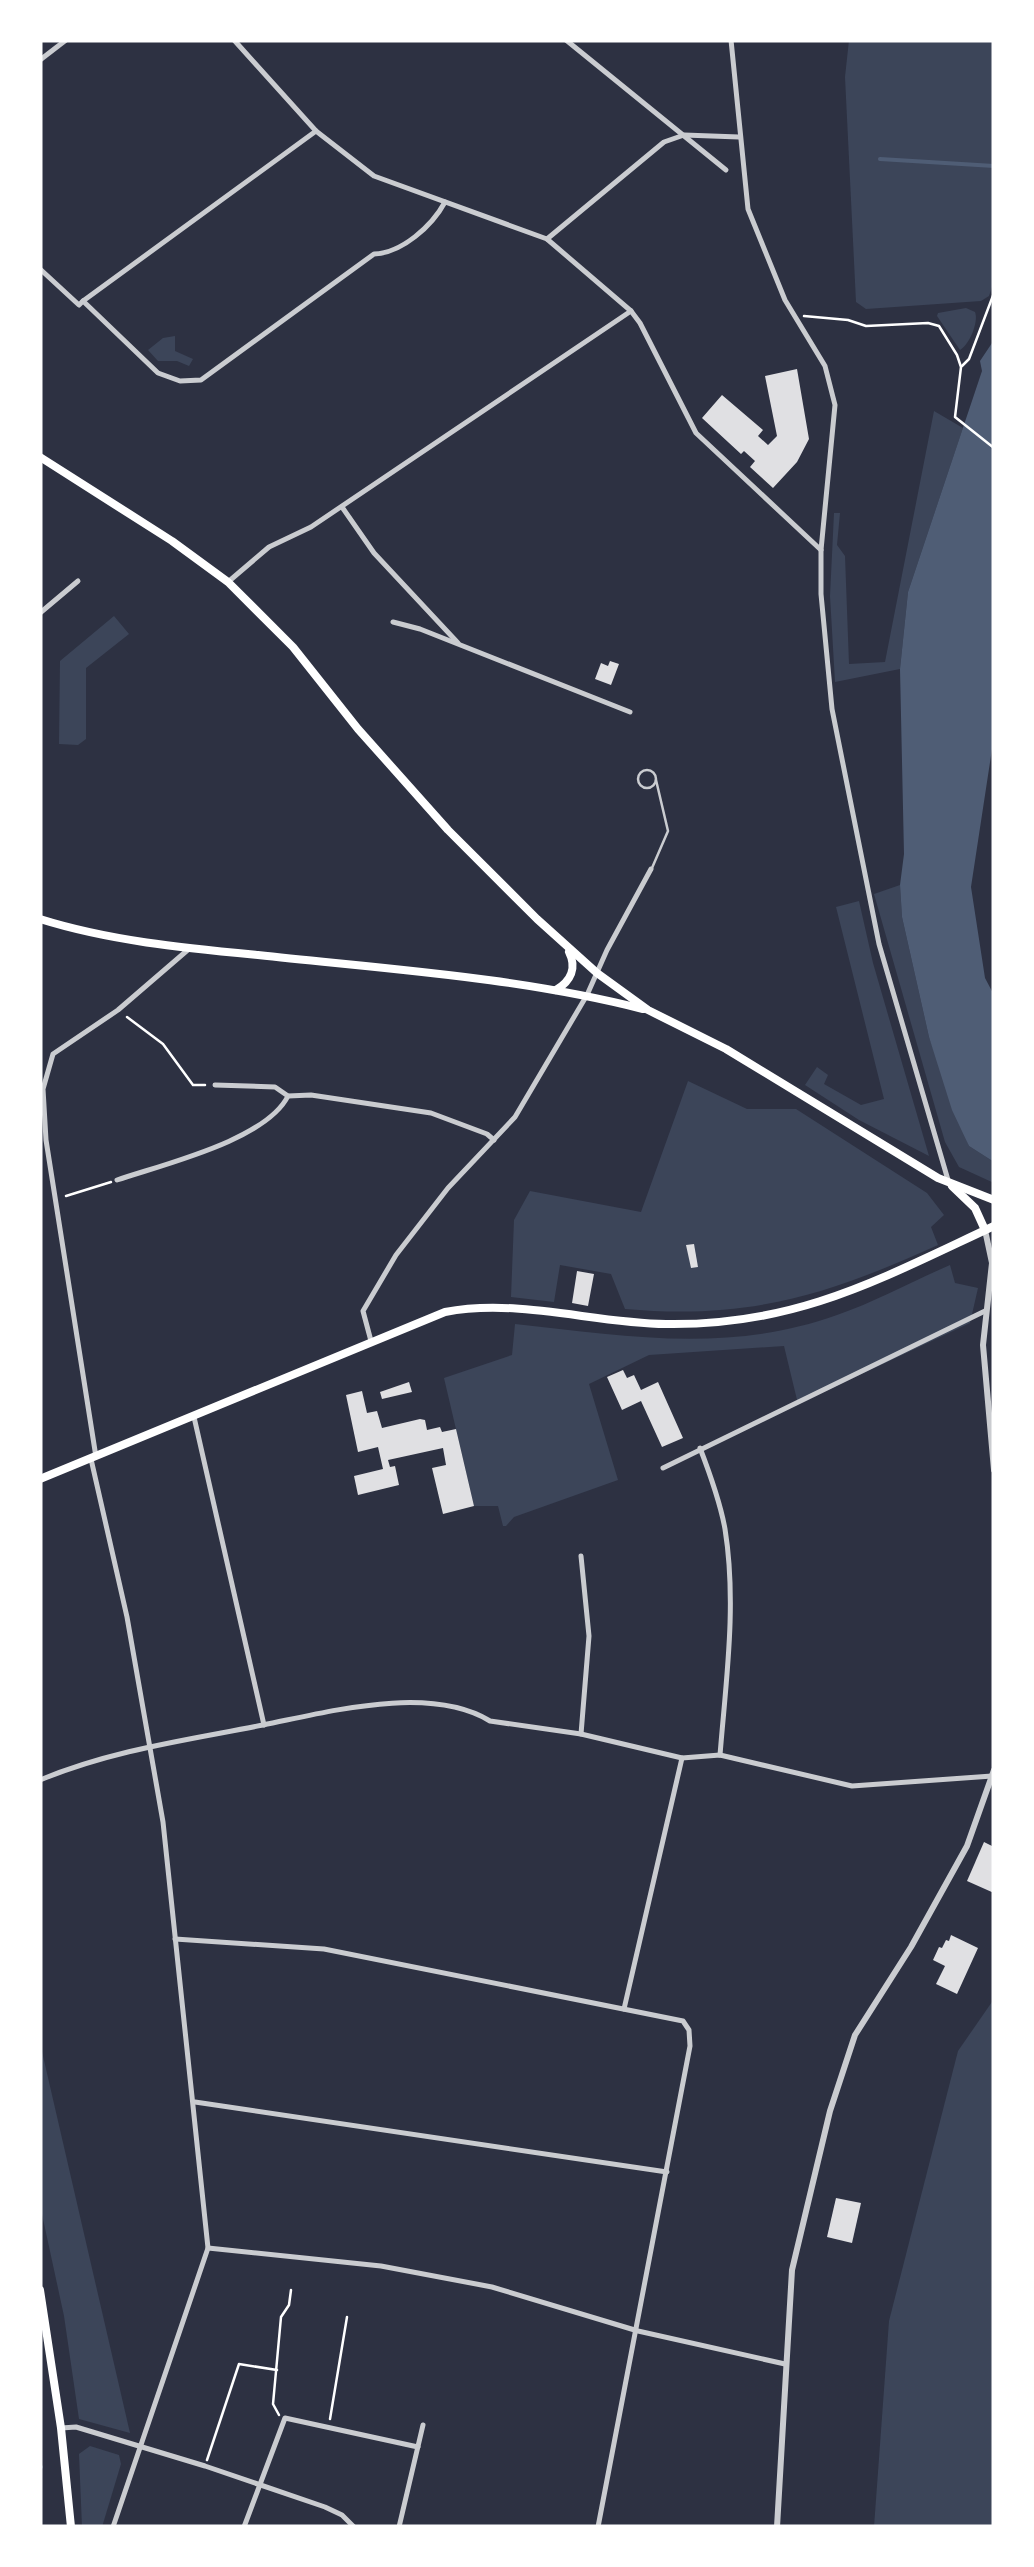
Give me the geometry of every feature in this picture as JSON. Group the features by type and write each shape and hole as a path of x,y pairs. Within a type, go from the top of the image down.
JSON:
{"main road":[{"path":"40,456 172,540 228,582 293,647 358,729 448,830 596,973 648,1010 726,1049 881,1146 949,1182 994,1200"},
{"path":"40,920 92,933 190,948 452,974 588,995 648,1010"},
{"path":"556,990 573,970 566,948"},
{"path":"40,1480 444,1312 470,1308 665,1324 766,1316 834,1299 990,1228 949,1182"},
{"path":"40,2290 71,2527"}],"street":[{"path":"40,60 66,40"},
{"path":"234,40 316,130 374,176 547,239 630,311 640,322 696,432 821,550"},
{"path":"566,40 726,170"},
{"path":"732,40 748,209 785,300 825,366 835,404 821,550 821,594 832,710 871,906 949,1182"},
{"path":"40,269 79,306 316,130"},
{"path":"547,239 664,142 684,135 739,137"},
{"path":"83,301 158,373 180,381 200,380 374,254 388,254 435,221 445,202"},
{"path":"228,582 269,546 311,527 342,507 630,311"},
{"path":"342,507 374,553 460,645"},
{"path":"40,613 78,581"},
{"path":"394,622 630,712"},
{"path":"371,1341 363,1311 374,1291 448,1188 515,1117 588,995 652,869"},
{"path":"113,2527 208,2248 163,1822 127,1617 93,1458 43,1141 43,1089 54,1054 118,1010 190,948"},
{"path":"216,1085 276,1087 288,1096 311,1094 432,1113 494,1140"},
{"path":"117,1180 217,1147 280,1113 288,1096"},
{"path":"990,1228 992,1264 983,1345 994,1470"},
{"path":"663,1468 985,1311"},
{"path":"194,1417 264,1724"},
{"path":"700,1448 725,1528 730,1577 730,1636 720,1755"},
{"path":"581,1556 589,1636 581,1734"},
{"path":"40,1780 78,1764 150,1745 372,1705 426,1704 479,1714 490,1721 581,1734 682,1758 720,1755 852,1786 993,1773 967,1846 911,1947 855,2035 843,2064 799,2228 792,2270 778,2527"},
{"path":"624,2009 682,1758"},
{"path":"175,1939 324,1948 683,2021 689,2030 690,2046 598,2527"},
{"path":"194,2102 667,2172"},
{"path":"208,2248 381,2266 492,2287 638,2331 786,2364"},
{"path":"244,2527 285,2418 418,2446"},
{"path":"399,2527 424,2425"},
{"path":"61,2428 76,2427 205,2466 326,2507 354,2527"}],"lane":[{"path":"652,869 668,830 656,780 651,770 642,772 639,782 659,794"},
{"path":"648,788 656,780"}],"path":[{"path":"961,367 969,359 994,293"},
{"path":"812,316 866,326 938,326 961,367 954,416 994,448"},
{"path":"118,1010 163,1044 193,1085 216,1085"},
{"path":"55,1199 117,1180"},
{"path":"285,2418 272,2404 282,2317 291,2290"},
{"path":"329,2426 346,2317"},
{"path":"205,2466 239,2364 276,2370"}],"shaded area":[{"path":"849,40 994,40 994,281 989,296 981,301 866,309 856,302 845,77"},
{"path":"966,308 975,312 976,321 960,350 937,316"},
{"path":"175,336 175,351 193,359 189,366 177,361 158,361 148,350 163,338"},
{"path":"994,340 994,736 971,887 985,978 994,995 994,1162 969,1146 952,1110 929,1037 902,917 900,669 908,592 982,371 980,361"},
{"path":"934,411 963,428 908,592 900,669 835,682 830,596 834,513 840,513 837,545 845,556 849,664 885,662"},
{"path":"114,616 129,634 86,668 86,739 78,745 59,744 60,661"},
{"path":"900,885 902,917 929,1037 969,1146 994,1162 994,1183 959,1167 945,1142 874,894"},
{"path":"859,901 929,1156 859,1120 805,1085 817,1067 828,1075 824,1084 861,1105 884,1099 836,907"},
{"path":"688,1081 747,1109 796,1109 927,1193 944,1215 931,1227 938,1245 860,1278 750,1307 711,1311 625,1309 611,1274 560,1265 554,1302 511,1297 514,1220 530,1191 641,1212"},
{"path":"950,1265 955,1283 978,1288 970,1323 798,1404 784,1346 649,1355 589,1384 618,1480 514,1517 506,1526 498,1506 474,1506 444,1378 512,1355 515,1324 676,1339 756,1335 837,1315"},
{"path":"994,1999 994,2527 874,2527 889,2321 958,2051"},
{"path":"40,2043 130,2433 79,2419 64,2316 40,2205"},
{"path":"90,2446 119,2455 121,2464 102,2527 82,2527 79,2454"}],"building":[{"path":"797,369 809,439 797,462 773,488 750,467 755,461 744,451 741,454 702,418 722,395 763,430 758,436 768,445 777,436 765,376"},
{"path":"610,661 619,664 611,685 595,679 601,663 608,666"},
{"path":"694,1244 698,1267 691,1268 686,1245"},
{"path":"577,1271 594,1274 588,1306 572,1303"},
{"path":"623,1370 627,1378 634,1375 641,1390 658,1382 683,1438 662,1447 641,1401 622,1410 607,1377"},
{"path":"409,1382 412,1392 382,1399 380,1392"},
{"path":"362,1391 367,1413 377,1411 382,1428 420,1419 425,1420 427,1430 456,1429 474,1506 443,1514 432,1468 446,1465 443,1448 388,1460 390,1467 395,1466 399,1485 358,1495 354,1476 383,1469 378,1447 358,1452 346,1395"},
{"path":"984,1842 994,1847 994,1893 967,1881"},
{"path":"951,1935 978,1948 957,1994 936,1984 945,1966 933,1960"},
{"path":"836,2198 861,2203 852,2243 827,2237"}],"waterway":[{"path":"880,159 994,166"}]}
